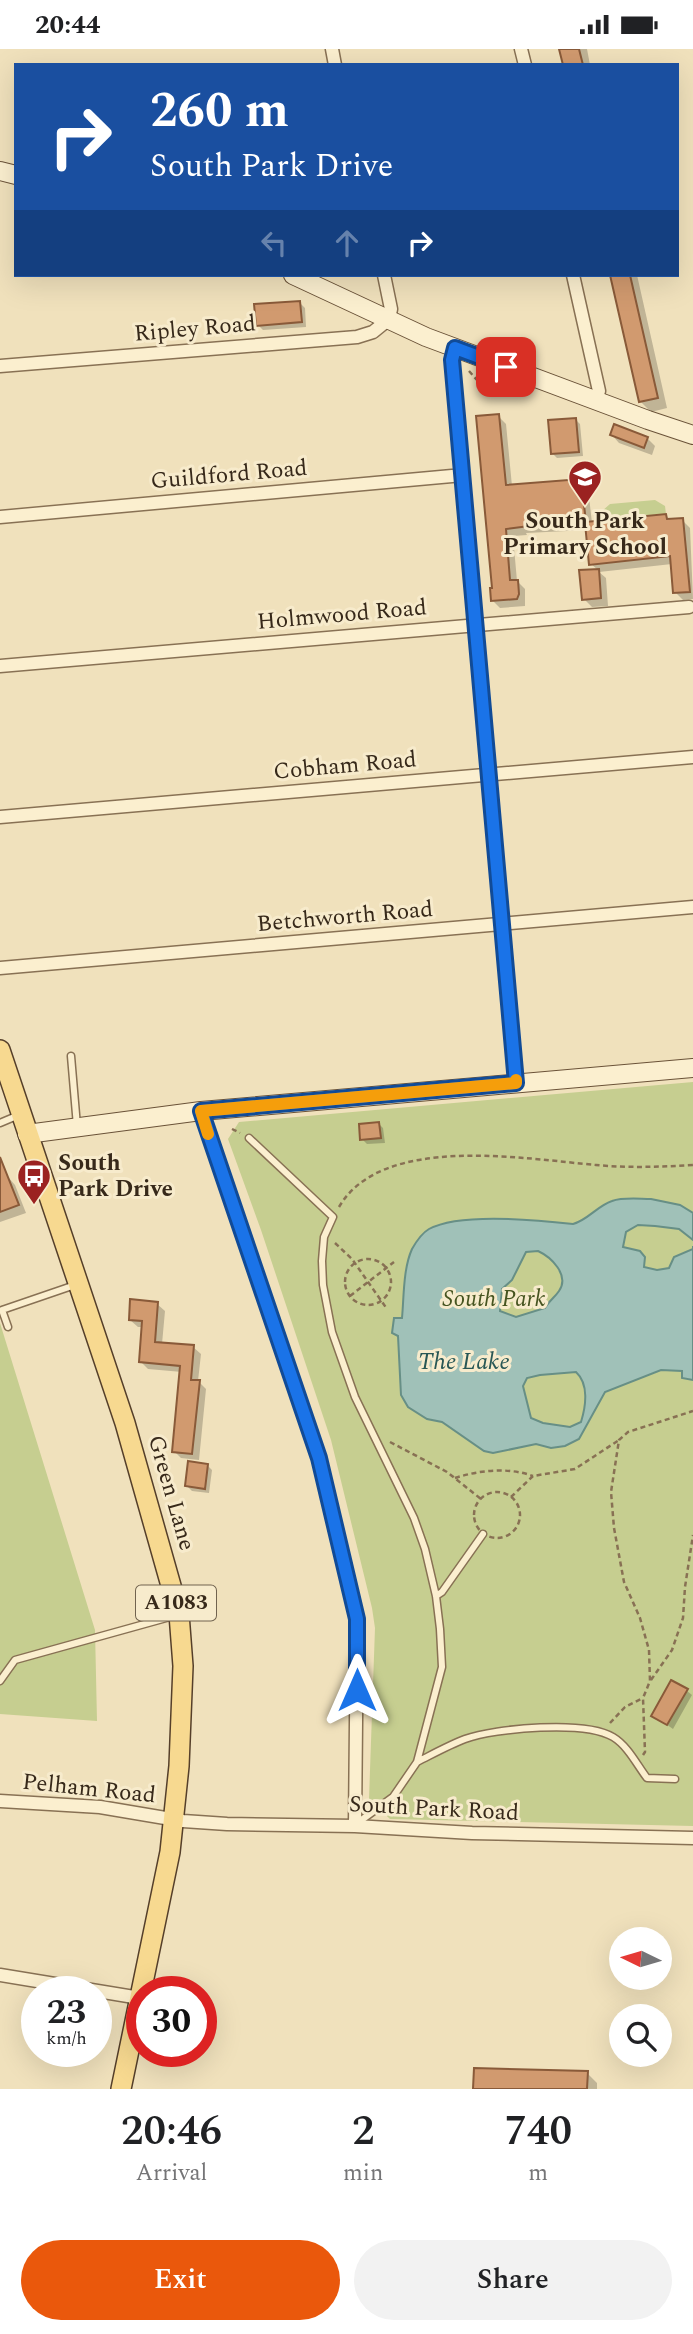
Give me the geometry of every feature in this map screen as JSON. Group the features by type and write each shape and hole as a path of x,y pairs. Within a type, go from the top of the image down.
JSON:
{"main road":[{"name":"Green Lane","path":"0,1050 4,1072 21,1114 76,1284 125,1423 179,1614 183,1666 179,1766 170,1852 144,1976"},
{"name":"Green Lane","path":"121,2089 126,2064"}],"street":[{"path":"297,277 455,348 693,435"},
{"path":"384,277 391,309 389,320"},
{"path":"573,277 599,391 596,401"},
{"name":"Ripley Road","path":"0,366 357,337 373,331 389,320"},
{"path":"455,348 452,360 516,1083"},
{"name":"Guildford Road","path":"0,517 463,475"},
{"name":"Holmwood Road","path":"0,666 689,607"},
{"name":"Cobham Road","path":"0,817 693,757"},
{"name":"Betchworth Road","path":"0,968 693,907"},
{"path":"27,1134 201,1111 693,1068"},
{"path":"201,1111 319,1458 357,1619 355,1826"},
{"name":"Pelham Road","path":"0,1801 100,1807 173,1819"},
{"name":"South Park Road","path":"173,1819 226,1824 355,1826 472,1833 693,1838"},
{"path":"0,1975 126,1996"}],"lane":[{"path":"71,1056 78,1128"},
{"path":"0,1123 21,1114"},
{"path":"249,1138 334,1217 324,1237 322,1261 323,1285 332,1332 355,1397 414,1517 436,1596 442,1667 417,1762 393,1797 355,1826"},
{"path":"8,1327 2,1310 76,1284"},
{"path":"436,1596 442,1592 483,1534"},
{"path":"0,1681 15,1660 179,1614"},
{"path":"417,1762 466,1739 505,1730 570,1727 612,1736 624,1745 647,1778 675,1779"}],"path":[{"path":"334,1217 348,1193 358,1183 409,1161 432,1157 512,1157 645,1168 693,1165"},
{"path":"324,1237 355,1263 387,1309"},
{"path":"372,1259 386,1268 391,1282 387,1296 381,1301 368,1305 350,1296 346,1278 355,1263 372,1259"},
{"path":"350,1296 394,1262"},
{"path":"455,1478 500,1470 533,1476 575,1469 628,1432 693,1411"},
{"path":"375,1438 380,1436 455,1478 481,1499"},
{"path":"618,1440 611,1478 613,1517 624,1582 640,1618 649,1650 650,1681"},
{"path":"511,1497 533,1476"},
{"path":"497,1492 511,1497 520,1514 514,1530 500,1538 483,1534 474,1517 481,1499 497,1492"},
{"path":"635,1762 645,1752 643,1698 650,1681 672,1650 683,1618 686,1575 693,1535"},
{"path":"604,1734 612,1720 625,1707 643,1698"}],"green space":[{"path":"655,500 665,506 666,514 602,520 602,511 610,504"},
{"name":"South Park","path":"693,1082 693,1826 390,1819 369,1799 375,1628 372,1608 331,1440 228,1139 239,1122"},
{"path":"0,1323 95,1630 97,1721 0,1714"}],"water":[{"name":"The Lake","path":"651,1199 680,1205 693,1213 693,1240 679,1229 638,1225 626,1232 623,1247 640,1251 645,1257 644,1267 657,1270 669,1268 674,1257 693,1249 693,1380 682,1378 682,1371 661,1370 605,1392 579,1439 565,1446 551,1448 536,1444 493,1453 484,1451 442,1422 427,1419 408,1407 401,1395 398,1336 392,1333 394,1318 402,1318 409,1257 424,1233 460,1220 520,1219 573,1224 612,1201","holes":["538,1251 558,1267 562,1279 559,1291 545,1308 516,1317 500,1311 502,1289 512,1280 526,1252","576,1372 585,1389 581,1422 570,1427 543,1423 531,1418 523,1386 527,1378"]}],"building":[{"path":"559,49 579,49 582,63 562,63"},
{"path":"610,277 630,277 658,398 639,402"},
{"path":"300,301 302,322 256,326 254,304"},
{"path":"499,414 506,485 581,479 586,522 666,514 667,519 683,518 690,592 673,593 670,556 589,565 585,523 553,523 506,529 510,580 518,580 519,594 517,599 491,601 476,416"},
{"path":"576,418 579,452 551,454 548,420"},
{"path":"614,424 648,437 644,448 610,435"},
{"path":"599,569 601,598 582,600 579,570"},
{"path":"379,1122 381,1138 360,1140 359,1124"},
{"path":"0,1157 19,1205 0,1212"},
{"path":"130,1299 158,1302 155,1342 194,1345 191,1380 200,1380 192,1454 172,1452 180,1366 139,1362 142,1321 129,1320"},
{"path":"188,1461 208,1464 205,1489 185,1486"},
{"path":"671,1680 688,1689 667,1725 651,1716"},
{"path":"474,2068 588,2071 587,2089 473,2089"}],"slow traffic":[{"path":"208,1134 201,1111 516,1083 516,1080"}],"place":[{"name":"South Park Primary School","path":"585,507"},
{"name":"South Park Drive","path":"34,1206"}],"route":[{"path":"357,1690 357,1619 319,1458 201,1111 516,1083 452,360 455,348 506,367"}]}
